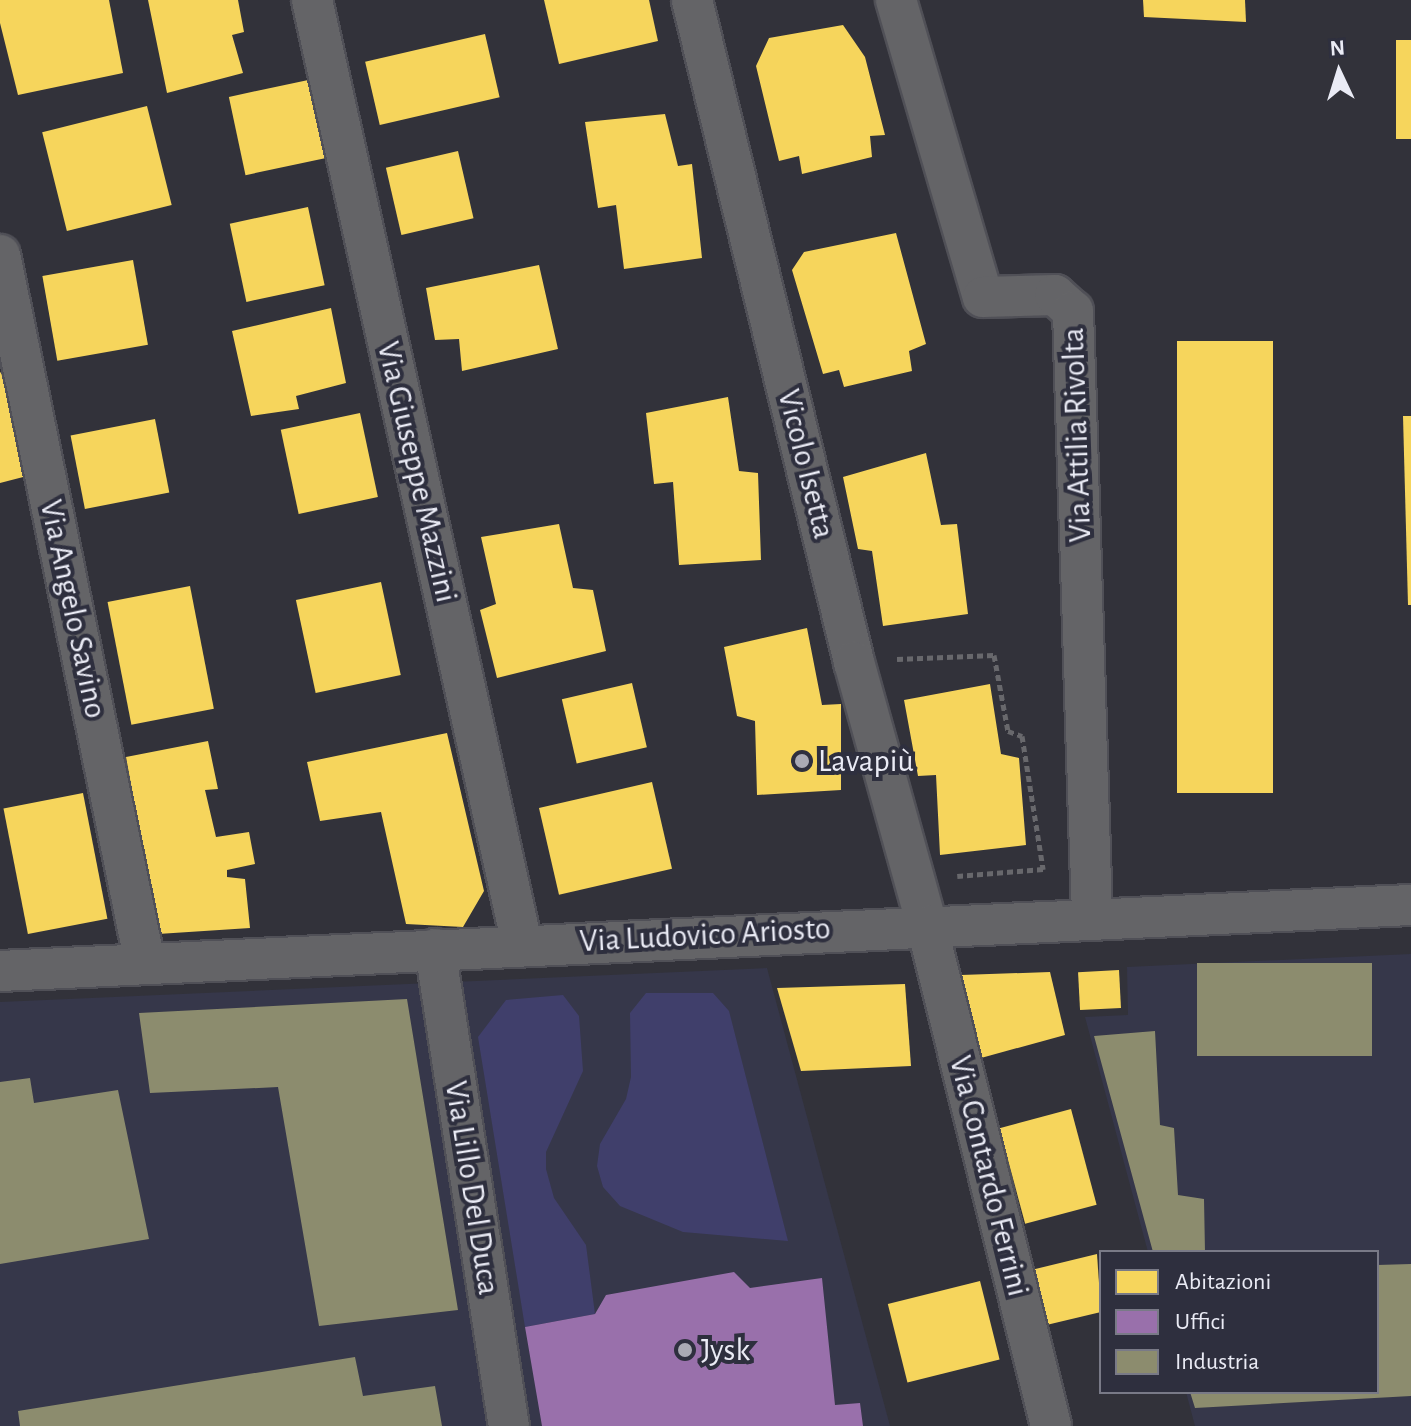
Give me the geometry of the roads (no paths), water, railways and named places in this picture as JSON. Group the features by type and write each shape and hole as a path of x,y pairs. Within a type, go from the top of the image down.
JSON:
{"street":[{"name":"Via Giuseppe Mazzini","path":"312,0 522,944"},
{"name":"Vicolo Isetta","path":"692,0 854,662 927,926"},
{"name":"Via Attilia Rivolta","path":"896,0 983,297 1055,295 1073,311 1092,917"},
{"name":"Via Angelo Savino","path":"0,255 145,963"},
{"name":"Via Ludovico Ariosto","path":"0,971 1092,917 1411,905"},
{"name":"Via Contardo Ferrini","path":"927,926 1051,1426"},
{"name":"Via Lillo Del Duca","path":"435,949 509,1426"}],"place":[{"name":"Lavapiù","path":"802,761"},
{"name":"Jysk","path":"685,1350"}]}
